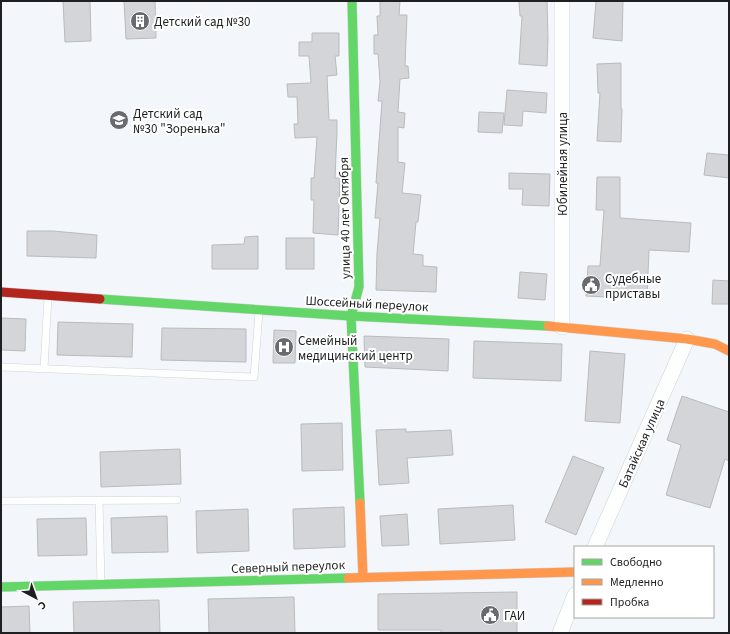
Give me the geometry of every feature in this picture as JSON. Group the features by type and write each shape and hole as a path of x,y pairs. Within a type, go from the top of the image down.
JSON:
{"street":[{"name":"улица 40 лет Октября","path":"352,1 359,287 351,316 363,577"},
{"name":"Юбилейная улица","path":"562,1 562,326"},
{"name":"Шоссейный переулок","path":"1,292 351,316 562,326 686,339 715,344 729,351"},
{"name":"Батайская улица","path":"595,546 686,339"},
{"path":"715,344 729,345"},
{"name":"Северный переулок","path":"1,587 574,572"},
{"path":"560,633 574,598"}],"lane":[{"path":"44,368 48,295"},
{"path":"1,367 254,377 259,310"},
{"path":"99,500 101,585"},
{"path":"1,501 177,500"}],"building":[{"path":"63,1 90,1 91,41 65,42"},
{"path":"124,1 155,1 156,38 126,39"},
{"path":"380,1 400,1 399,15 407,15 405,66 408,66 409,78 400,79 398,112 405,113 404,128 398,127 398,162 405,163 402,193 421,195 418,222 416,222 413,254 423,255 423,266 437,267 436,292 376,290 380,218 375,218 378,183 376,183 382,101 378,101 380,82 378,54 374,54 374,35 378,35 377,16 380,16"},
{"path":"519,1 547,1 547,66 519,64 522,16 520,16"},
{"path":"596,1 623,1 622,41 593,38"},
{"path":"312,33 339,33 339,56 335,56 337,75 327,76 329,120 337,120 335,178 340,178 338,235 313,233 314,200 311,200 311,178 314,178 317,137 295,138 294,124 298,124 297,97 288,97 287,84 311,83 309,56 299,56 299,42 312,42"},
{"path":"621,63 621,142 597,141 600,93 598,93 597,64"},
{"path":"507,90 547,93 546,113 523,111 522,126 504,125"},
{"path":"479,112 504,113 502,133 478,132"},
{"path":"707,153 729,155 729,178 704,175"},
{"path":"509,173 550,174 549,206 522,205 523,189 509,189"},
{"path":"597,177 620,177 620,218 691,223 689,252 649,250 647,299 586,296 588,266 600,266 604,210 596,210"},
{"path":"27,231 53,231 97,235 96,258 27,256"},
{"path":"258,236 258,269 212,269 212,245 244,244 245,237"},
{"path":"286,238 314,238 314,269 286,269"},
{"path":"520,272 547,274 545,300 518,298"},
{"path":"713,280 729,281 729,304 712,304"},
{"path":"1,318 26,319 25,351 1,350"},
{"path":"58,322 133,324 132,357 57,355"},
{"path":"162,328 246,329 246,362 161,360"},
{"name":"Семейный медицинский центр","path":"274,330 296,331 295,363 273,363"},
{"path":"364,336 449,339 448,371 365,367"},
{"path":"474,341 562,344 561,381 473,378"},
{"path":"590,351 625,354 620,423 585,421"},
{"path":"682,396 729,412 729,461 725,459 710,508 666,495 681,445 667,440"},
{"path":"342,423 343,470 302,471 301,424"},
{"path":"406,429 406,432 451,430 453,455 407,458 409,483 379,485 376,430"},
{"path":"180,449 181,484 101,487 100,452"},
{"path":"573,456 604,468 576,535 545,522"},
{"path":"513,505 515,540 440,544 438,509"},
{"path":"344,507 345,547 294,549 293,509"},
{"path":"248,509 249,551 197,553 196,511"},
{"path":"407,514 409,545 382,546 380,516"},
{"path":"167,516 168,552 112,553 111,518"},
{"path":"86,518 87,555 38,556 37,519"},
{"path":"517,592 517,633 441,633 441,630 378,630 378,594"},
{"path":"294,597 295,633 209,633 208,599"},
{"path":"159,600 160,633 74,633 73,602"},
{"path":"29,606 30,633 1,633 1,607"}],"traffic: fast":[{"path":"352,1 359,287 351,316 360,503"},
{"path":"100,299 351,316 548,326"},
{"path":"1,587 348,578"}],"traffic: slow":[{"path":"548,326 687,339 715,344 729,351"},
{"path":"360,503 363,577"},
{"path":"348,578 574,572"}],"traffic: jam":[{"path":"1,292 100,299"}],"place":[{"name":"Детский сад №30","path":"140,21"},
{"name":"Детский сад №30 \"Зоренька\"","path":"119,120"},
{"name":"Судебные приставы","path":"591,285"},
{"name":"Семейный медицинский центр","path":"284,347"},
{"name":"ГАИ","path":"490,615"}]}
